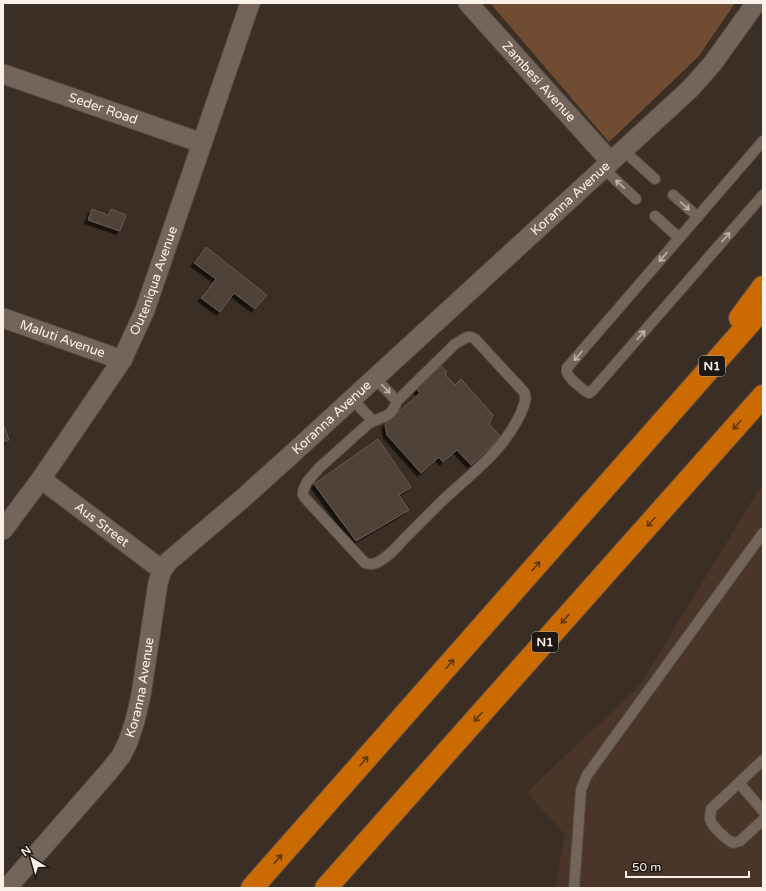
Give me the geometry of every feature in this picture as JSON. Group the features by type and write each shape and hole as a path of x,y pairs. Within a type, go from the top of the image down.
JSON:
{"highway":[{"path":"662,423 763,287"},
{"name":"N1","path":"252,888 763,308"},
{"name":"N1","path":"326,888 763,396"}],"street":[{"name":"Outeniqua Avenue","path":"3,530 41,479 122,360 145,310 250,3"},
{"name":"Zambesi Avenue","path":"468,3 612,160"},
{"name":"Koranna Avenue","path":"7,888 110,770 121,756 128,742 135,721 141,694 158,583 162,570 169,561 242,499 690,89 713,63 756,3"},
{"name":"Seder Road","path":"3,74 202,143"},
{"name":"Maluti Avenue","path":"3,318 122,360"},
{"name":"Aus Street","path":"41,479 162,570"}],"lane":[{"path":"761,145 567,368 569,377 584,391 589,393 592,391 763,195"},
{"path":"612,160 655,179"},
{"path":"612,160 636,199"},
{"path":"673,196 698,217"},
{"path":"655,216 679,238"},
{"path":"471,337 524,392 526,396 523,408 511,430 487,461 444,500 394,550 375,564 369,564 364,563 359,558 305,498 303,494 304,488 319,468 368,424 388,415 397,401 455,344 463,339 471,337"},
{"path":"375,378 397,401"},
{"path":"352,399 373,421"},
{"path":"574,888 581,790 587,776 763,533"},
{"path":"763,760 711,809 710,818 713,824 728,840 733,843 740,841 763,820"},
{"path":"739,783 763,811"}],"shaded area":[{"path":"490,3 735,3 699,56 609,142"},
{"path":"763,485 763,888 555,888 565,835 527,792 640,685 756,494"}],"building":[{"path":"92,209 108,215 111,209 126,215 120,231 88,220"},
{"path":"206,247 267,295 255,309 234,293 220,312 201,298 216,279 194,263"},
{"path":"440,364 447,372 445,374 455,385 461,379 493,415 489,424 501,437 471,465 457,450 443,462 439,457 421,473 387,435 385,424 420,393 414,387"},
{"path":"3,423 9,440 3,442"},
{"path":"378,439 411,487 399,495 409,510 356,541 314,484"}]}
